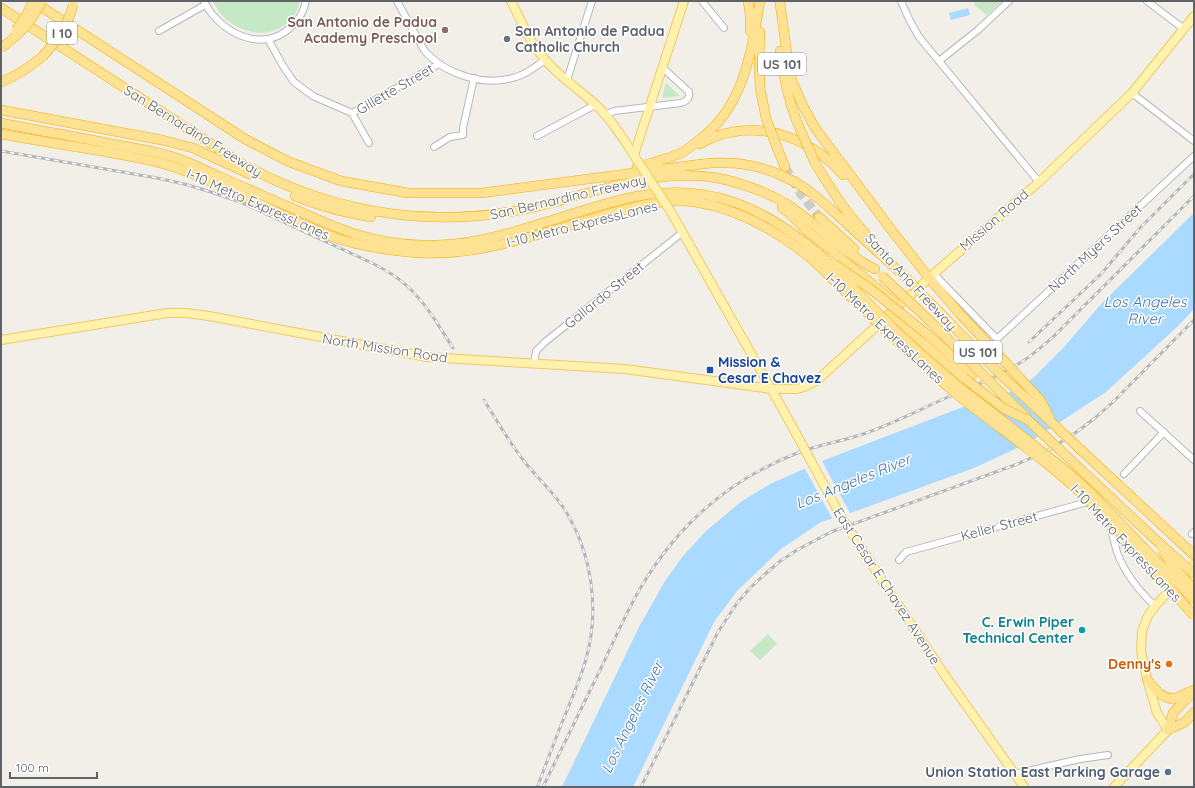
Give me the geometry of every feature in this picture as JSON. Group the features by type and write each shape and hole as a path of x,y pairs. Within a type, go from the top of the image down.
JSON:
{"highway":[{"name":"San Bernardino Freeway","path":"32,1 245,139 287,161 341,181 408,193 482,193 589,179"},
{"path":"1,48 20,26 32,1"},
{"path":"1,48 24,29 42,1 62,21"},
{"path":"744,78 751,22 748,1"},
{"path":"682,152 706,135 723,117 736,95 744,78 752,52 760,1"},
{"name":"US 101","path":"766,1 760,35 760,88 766,118 785,167"},
{"name":"I 10","path":"1,82 23,72 52,47 68,21 73,3"},
{"path":"780,3 792,81 803,106 816,128 893,232"},
{"name":"Santa Ana Freeway","path":"780,3 780,45 783,73 791,105 815,163 837,198 857,225 899,267 905,277 998,372 1194,555"},
{"name":"San Bernardino Freeway","path":"1,8 222,152 272,180 308,194 381,213 456,218 513,212 624,183 667,176 701,176 745,185 786,204 857,258 875,269"},
{"path":"1,110 162,140 192,148 295,196 320,206 348,213 377,218 414,221 456,218"},
{"name":"I-10 Metro ExpressLanes","path":"1,123 154,152 186,162 335,228 363,237 392,243 446,245 475,242 498,237 620,200 645,195 690,193 703,194 731,200 760,212 790,231 923,356 959,387 1070,474 1194,600"},
{"path":"589,179 658,162 717,136 736,131 767,131 787,136 814,149 836,167 931,276 960,314 1041,401 1053,424"},
{"name":"I-10 Metro ExpressLanes","path":"1,134 145,159 171,166 200,177 314,229 364,246 392,251 449,253 476,250 499,245 622,210 675,201 694,202 712,206 746,217 816,256 893,338 932,373 1086,497 1194,616"},
{"path":"589,179 702,164 727,163 747,165 763,169 791,180 806,188 905,277"},
{"path":"745,185 774,202 899,306"},
{"name":"Santa Ana Freeway","path":"819,218 932,323 1028,420 1194,574"},
{"path":"816,256 872,290 928,335 973,374 1005,397"},
{"path":"889,314 964,378 1003,408 1028,420"},
{"path":"1158,542 1172,565 1194,589"},
{"path":"1147,680 1154,688 1167,698 1178,697 1194,690"},
{"path":"1168,730 1173,713 1194,690"},
{"path":"1168,730 1185,722 1194,712"}],"main road":[{"path":"636,158 650,106 684,1"},
{"name":"East Cesar E Chavez Avenue","path":"512,2 532,42 545,60 606,115 626,141 683,232 772,389 843,520 944,674 1024,787"},
{"name":"Mission Road","path":"772,389 797,389 807,386 823,376 931,276 1038,182 1132,93 1194,16"},
{"name":"North Mission Road","path":"1,340 167,312 186,312 420,356 626,369 772,389"},
{"path":"1114,787 1168,730 1157,713 1147,680 1142,657 1142,630 1144,623 1155,606 1194,565"}],"street":[{"path":"159,31 204,3 226,28 234,33 250,39 268,39 278,36 288,30 303,12 306,1"},
{"path":"397,1 428,56 454,72 474,78 489,80 508,79 526,74 545,60"},
{"path":"567,80 592,1"},
{"path":"702,1 724,28"},
{"path":"901,1 919,37 1038,182"},
{"path":"939,61 978,30 1009,1"},
{"path":"1147,1 1184,29"},
{"path":"268,39 294,82 313,96 352,114 369,143"},
{"name":"Gillette Street","path":"352,114 439,64"},
{"path":"606,115 614,111 682,103 686,101 690,96 689,92 663,68"},
{"path":"434,147 450,137 463,135 463,128 474,78"},
{"path":"1132,93 1194,140"},
{"path":"536,136 595,105"},
{"name":"North Myers Street","path":"931,276 997,339 1194,156"},
{"name":"Gallardo Street","path":"534,364 536,351 545,342 683,232"},
{"path":"1140,411 1194,460"},
{"path":"1124,474 1164,432"},
{"name":"Keller Street","path":"899,560 906,552 1084,503 1090,503 1096,505 1107,516 1118,554 1128,576 1136,587 1155,606"},
{"path":"1014,774 1080,759 1108,755"}],"green space":[{"path":"212,1 300,1 295,14 286,24 278,29 260,33 242,29 233,24 219,12"},
{"path":"975,1 1002,1 987,15 974,5"},
{"path":"666,83 680,96 662,98"},
{"path":"768,634 777,644 760,660 750,651"}],"water":[{"path":"968,8 970,15 951,20 949,13"},
{"name":"Los Angeles River","path":"1194,213 1194,309 1177,327 1106,392 1034,439 1015,449 974,468 859,510 821,522 781,549 737,591 714,622 633,787 562,787 639,627 665,581 683,556 706,531 742,501 770,484 827,459 963,407 1014,391 1033,378 1064,347 1103,302"}],"pier":[{"path":"821,459 851,515 833,520 804,467"}],"tunnel":[{"path":"785,167 801,194 819,217"}],"railway":[{"path":"1,151 157,178 184,184 240,202 372,263 394,276 406,285 420,299 453,348"},
{"path":"1029,342 1102,273 1139,229 1194,174"},
{"path":"543,787 641,587 672,543 709,505 729,489 751,475 775,463 800,452 858,436 887,425 987,380 1023,361 1054,336 1194,196"},
{"path":"641,787 718,632 737,603 750,588 779,562 797,550 831,532 1015,465 1047,451 1078,431 1112,403 1194,320"},
{"path":"484,400 519,454 556,497 565,510 582,545 591,583 593,602 592,621 586,659 577,686 538,785"}],"place":[{"name":"San Antonio de Padua Academy Preschool","path":"445,30"},
{"name":"San Antonio de Padua Catholic Church","path":"507,39"},
{"name":"Mission & Cesar E Chavez","path":"710,370"},
{"name":"C. Erwin Piper Technical Center","path":"1082,630"},
{"name":"Denny's","path":"1169,664"},
{"name":"Union Station East Parking Garage","path":"1168,772"}]}
